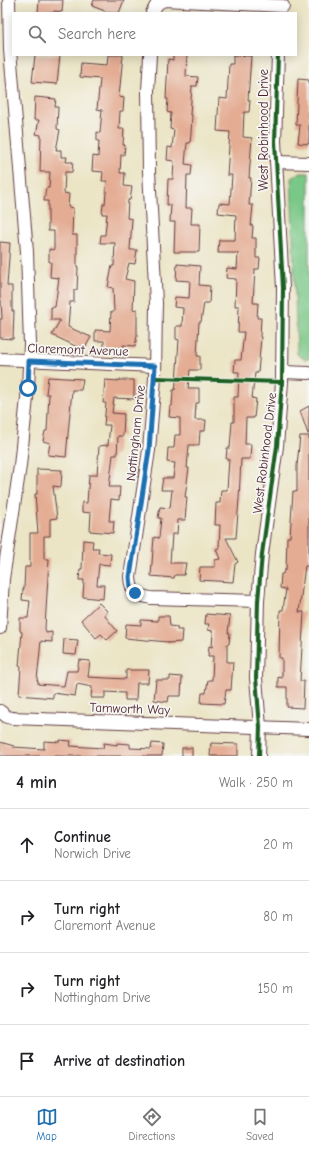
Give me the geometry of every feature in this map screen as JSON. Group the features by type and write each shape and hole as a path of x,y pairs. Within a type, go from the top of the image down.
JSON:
{"street":[{"path":"0,628 3,579 20,466 28,388 30,344 27,252 10,50 9,0"},
{"path":"153,12 157,4 164,0 283,6"},
{"name":"Nottingham Drive","path":"150,56 148,91 149,171 156,303 155,366 149,450 130,577 131,587 135,593 151,598 258,601"},
{"name":"West Robinhood Drive","path":"259,756 260,727 256,678 258,601 262,554 277,446 282,372 283,288 275,141 278,56"},
{"path":"276,162 309,163"},
{"name":"Claremont Avenue","path":"0,359 155,366"},
{"path":"282,372 309,373"},
{"name":"Tamworth Way","path":"1,712 12,718 309,729"}],"green space":[{"path":"300,173 309,173 309,359 304,359 297,354 291,178"}],"building":[{"path":"39,0 63,0 62,12 38,12"},
{"path":"94,0 124,0 119,12 107,12 92,6"},
{"path":"35,56 60,56 57,84 32,82"},
{"path":"108,56 123,56 119,97 124,98 123,111 120,111 119,129 124,129 123,145 125,145 124,155 121,155 120,173 125,173 124,186 132,187 130,200 128,200 127,218 132,219 130,250 137,250 135,264 129,263 125,279 134,281 133,310 137,309 137,336 135,346 123,345 123,348 104,347 104,341 95,341 95,330 110,331 111,312 114,312 113,288 108,287 112,266 114,266 115,243 100,243 101,235 105,235 107,214 102,214 103,204 105,204 107,181 102,181 103,172 92,171 93,156 98,157 99,141 97,141 97,132 100,133 102,110 97,109 100,79 80,77 81,63 107,65"},
{"path":"173,56 187,56 186,76 198,77 197,86 192,86 190,115 192,115 191,133 190,143 187,143 185,164 192,165 191,175 187,175 186,208 192,208 191,224 200,224 199,252 174,252 175,222 170,222 171,205 167,205 168,179 173,179 174,161 167,160 168,147 172,148 174,130 170,129 171,113 167,112 168,99 166,99 168,59 173,60"},
{"path":"233,56 251,56 248,100 250,100 249,112 244,112 243,137 252,138 249,178 251,178 249,205 253,205 251,226 253,226 252,238 256,238 256,258 260,258 259,269 255,269 253,303 258,303 257,318 261,318 261,337 258,373 255,373 252,398 256,399 254,418 246,418 245,444 251,444 250,459 241,459 236,538 226,538 238,562 235,564 233,582 199,580 200,567 215,567 215,560 220,559 216,549 219,548 220,525 215,525 216,503 220,503 221,490 227,490 229,459 226,459 227,448 230,448 232,422 234,422 234,397 238,397 239,372 234,372 235,360 241,360 244,332 238,332 239,306 235,306 236,279 226,278 227,268 237,269 238,253 218,253 219,240 235,240 236,215 218,213 219,203 230,204 232,175 227,175 230,132 217,131 219,98 227,99 229,64 233,64"},
{"path":"298,79 309,80 309,144 298,143 300,125 296,125"},
{"path":"35,97 56,99 55,107 58,107 57,129 60,130 56,150 61,150 61,157 67,157 66,162 73,162 72,172 65,172 64,193 69,194 68,207 73,208 72,235 77,235 78,267 77,290 74,290 74,302 70,302 68,327 91,337 84,350 52,335 60,320 51,320 51,307 55,307 59,278 50,277 51,262 49,262 49,249 54,250 54,231 48,231 48,201 44,201 46,188 49,188 50,172 40,172 41,135 36,134 39,120 34,120"},
{"path":"0,242 10,243 7,286 12,286 12,311 14,311 13,339 0,338 0,319 2,319 0,300"},
{"path":"177,264 200,266 199,285 210,286 209,303 204,303 201,322 199,322 197,356 200,356 200,370 190,370 188,388 199,388 199,403 196,403 195,420 206,420 205,431 200,431 199,445 189,445 187,468 189,468 185,497 187,497 185,520 178,520 177,534 172,534 170,563 186,563 184,575 175,575 174,578 151,576 154,537 159,538 161,518 158,518 160,507 170,508 172,490 161,490 163,478 173,478 175,463 167,462 168,448 174,448 175,435 180,435 180,418 169,417 170,406 172,406 173,390 175,390 176,382 179,340 176,339 176,326 182,326 183,308 174,307 175,297 189,298 190,281 176,280"},
{"path":"48,377 83,379 81,390 72,390 66,457 48,455 50,443 43,441 45,431 47,431 49,394 46,394"},
{"path":"105,380 134,380 134,399 114,398 112,413 124,414 123,436 118,436 117,455 113,455 109,487 120,487 119,500 111,499 109,521 114,521 113,533 90,531 91,513 82,512 82,502 87,503 89,475 97,475 99,446 108,445 110,425 104,425 106,403 103,403"},
{"path":"309,406 309,434 308,434 300,411"},
{"path":"300,436 309,436 309,566 305,566 299,612 304,612 300,681 304,681 303,708 287,707 287,687 278,687 278,677 282,678 282,658 279,658 280,610 283,610 286,589 280,588 281,574 283,574 284,570 286,570 287,537 290,537 293,491 297,492 297,466"},
{"path":"37,469 62,470 61,487 53,486 57,518 50,519 50,536 44,536 44,559 49,559 45,628 46,633 52,632 52,642 41,641 37,680 38,684 64,686 67,671 77,671 79,660 90,661 88,677 126,679 126,670 149,670 148,683 137,683 136,700 125,700 125,693 105,692 105,698 91,698 92,687 77,684 75,696 53,693 53,698 19,695 21,667 19,666 22,632 20,631 20,618 28,618 30,601 22,600 25,567 30,567 30,533 38,533 35,494 37,494"},
{"path":"83,540 93,541 92,548 99,548 98,553 111,554 110,565 99,564 97,585 104,585 103,599 83,597 84,580 79,580 80,569 82,569"},
{"path":"99,603 107,611 105,616 117,631 107,640 101,634 96,638 81,620"},
{"path":"206,614 230,616 227,662 233,662 231,690 226,690 224,704 201,703 202,693 206,693 208,680 212,680 213,656 208,656 209,646 212,647 213,631 208,630 209,624 205,624"},
{"path":"158,616 169,616 170,626 177,627 177,630 182,630 181,642 168,643 125,638 126,624 141,625 141,620 158,621"},
{"path":"64,639 78,640 76,655 63,654"},
{"path":"170,676 182,677 181,696 169,696 168,702 154,700 156,680 170,680"},
{"path":"60,740 71,741 70,746 103,748 104,743 117,745 117,743 130,744 130,748 151,749 152,743 163,744 162,756 0,756 0,742 14,746 13,747 44,749 44,741 60,742"},
{"path":"211,743 238,744 238,756 210,756"},
{"path":"182,748 192,748 192,756 182,756"}],"cycle path":[{"path":"259,756 260,727 256,678 258,601 262,554 277,446 282,382 283,288 275,141 278,56"},
{"path":"155,378 282,382"}],"route":[{"path":"28,388 29,361 155,366 149,450 130,577 131,587 135,593"}]}
